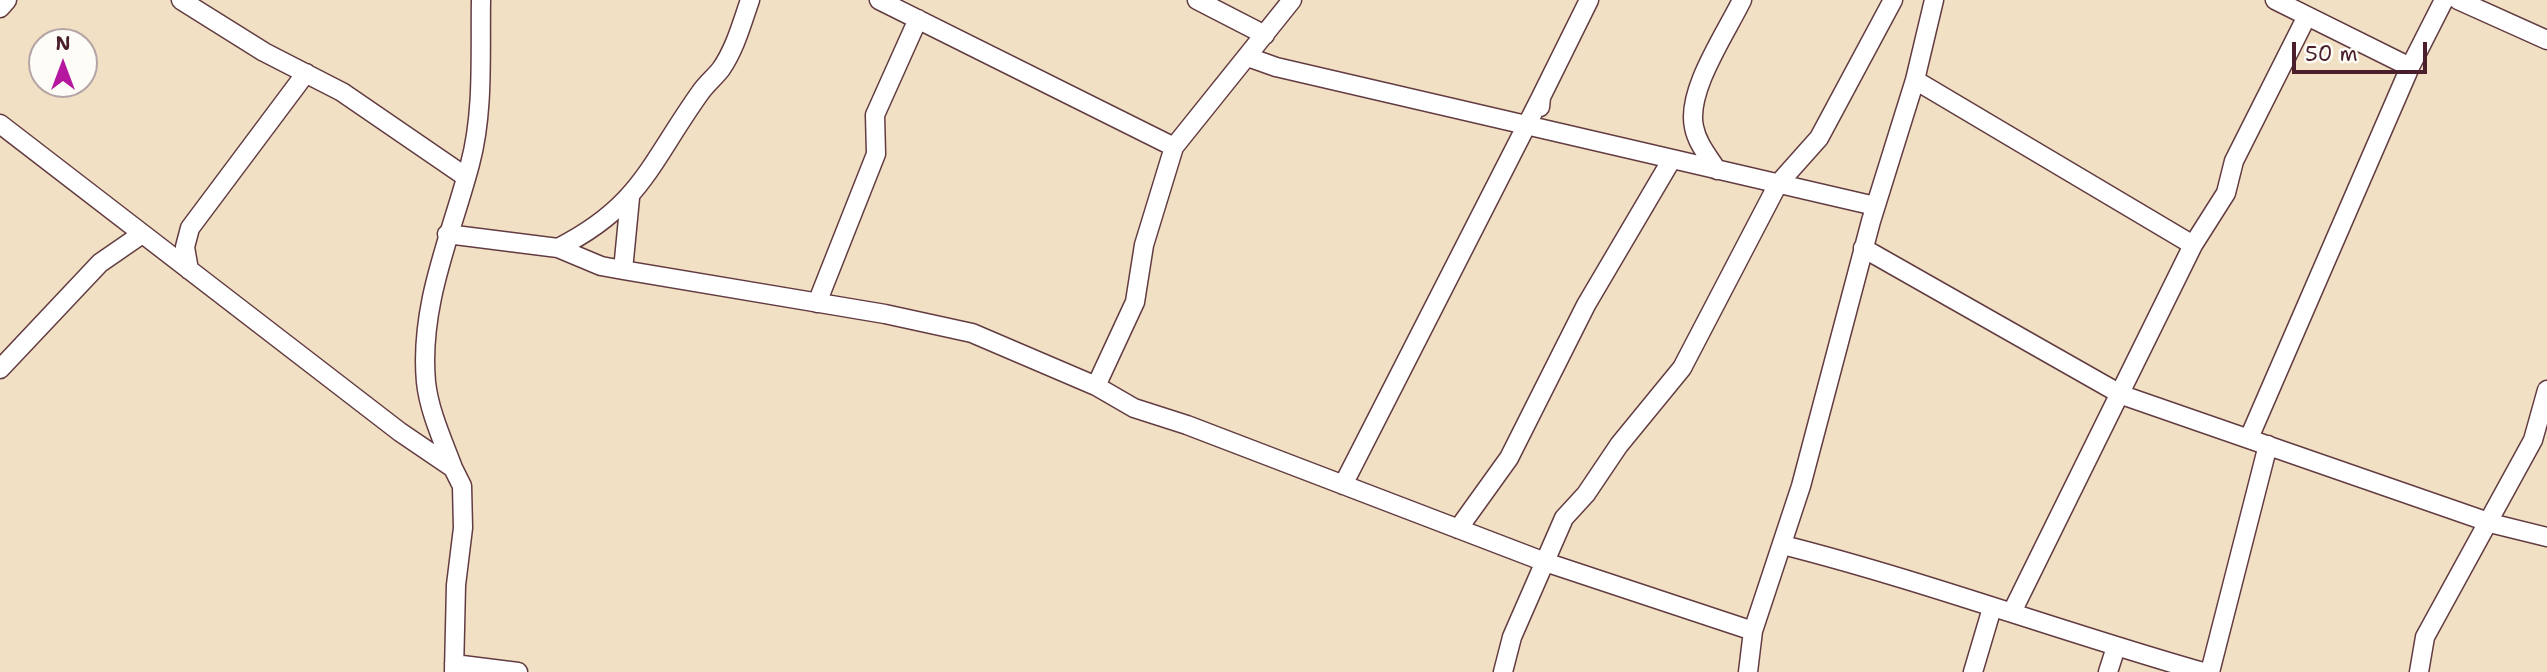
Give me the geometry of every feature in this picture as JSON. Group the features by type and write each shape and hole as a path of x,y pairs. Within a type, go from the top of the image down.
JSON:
{"street":[{"path":"0,8 7,0"},
{"path":"181,0 264,52 342,92 466,177"},
{"path":"481,0 478,124 466,177 432,287 425,361 429,396 453,468 462,486 463,528 456,585 454,668 518,672"},
{"path":"558,247 589,231 630,198 664,153 700,92 722,68 750,0"},
{"path":"879,0 1174,147"},
{"path":"1197,0 1265,35"},
{"path":"1096,386 1135,302 1144,245 1174,147 1292,0"},
{"path":"1343,485 1532,129 1541,97 1588,0"},
{"path":"1717,170 1701,146 1694,127 1692,101 1742,0"},
{"path":"1503,672 1512,637 1564,518 1682,368 1778,184 1819,138 1894,0"},
{"path":"1748,672 1753,631 1783,544 1875,206 1916,80 1934,0"},
{"path":"2276,0 2304,9 2410,67"},
{"path":"2249,438 2410,67 2444,0"},
{"path":"2458,0 2547,40"},
{"path":"2012,612 2042,547 2122,395 2193,244 2227,192 2234,161 2304,9"},
{"path":"817,303 876,154 875,115 918,19"},
{"path":"1248,57 1276,67 1532,129 1875,206"},
{"path":"189,270 185,247 190,228 306,73"},
{"path":"1916,80 2193,244"},
{"path":"0,124 400,432 453,468"},
{"path":"1458,529 1509,458 1586,305 1672,159"},
{"path":"623,270 630,198"},
{"path":"0,369 100,263 142,234"},
{"path":"447,234 558,247 601,266 972,333 1096,386 1134,408 1187,425 1545,562 1753,631"},
{"path":"1863,248 2122,395 2487,522 2547,537"},
{"path":"2418,672 2425,637 2533,440 2547,390"},
{"path":"2210,672 2268,445"},
{"path":"1783,544 1869,567 2116,647 2203,672"},
{"path":"1973,672 1992,608"},
{"path":"2108,672 2116,647"}]}
